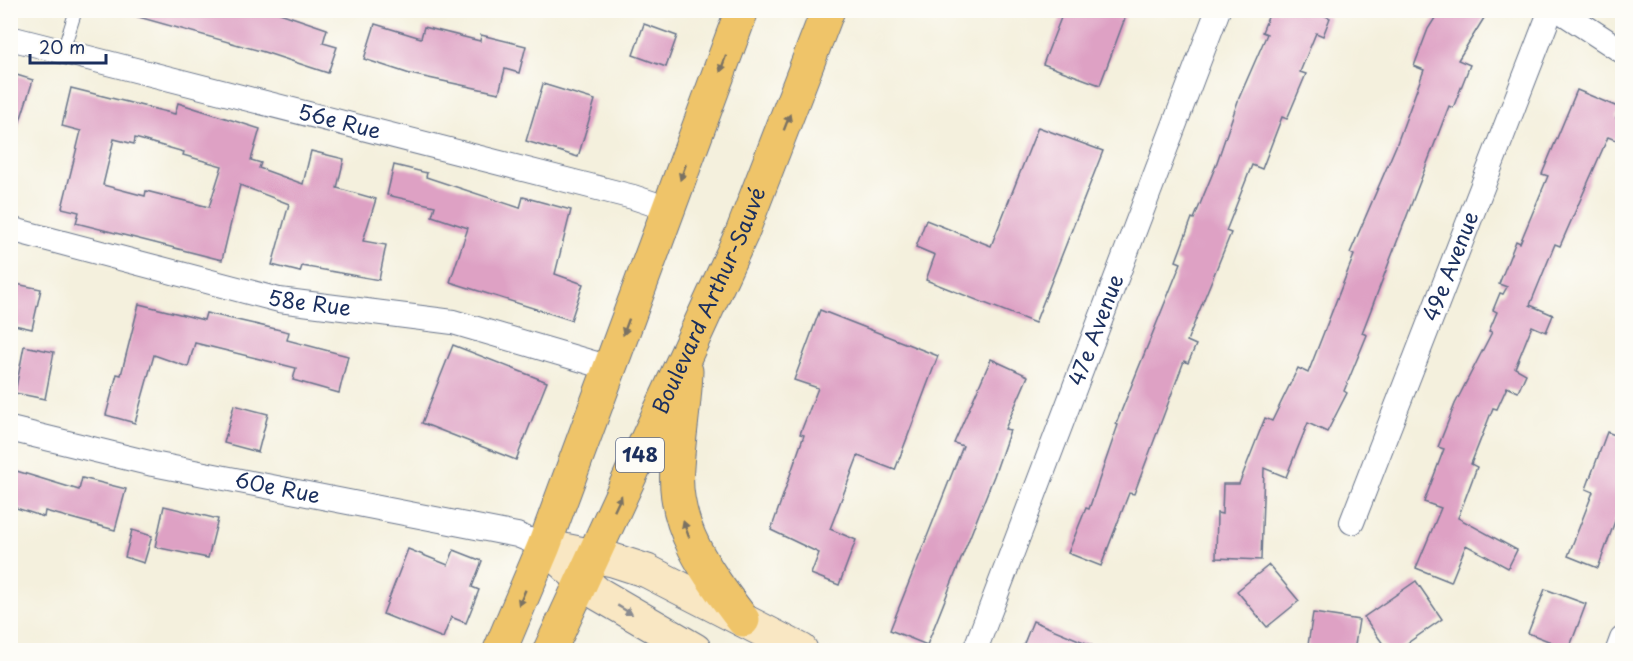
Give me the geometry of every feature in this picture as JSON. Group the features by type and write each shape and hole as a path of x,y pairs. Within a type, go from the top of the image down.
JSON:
{"main road":[{"name":"148","path":"500,651 544,546 742,10"},
{"name":"Boulevard Arthur-Sauvé","path":"550,651 760,191 828,10"},
{"path":"687,354 685,411 677,468 681,514 693,546 706,570 743,620"},
{"path":"544,546 588,568 647,571 801,651"},
{"path":"588,568 597,593 695,651"}],"street":[{"name":"47e Avenue","path":"975,651 1218,10"},
{"name":"49e Avenue","path":"1352,522 1551,10"},
{"path":"1559,10 1623,51"},
{"name":"56e Rue","path":"10,38 633,197 669,209"},
{"name":"58e Rue","path":"10,229 279,300 453,322 610,368"},
{"name":"60e Rue","path":"10,429 153,464 517,535 544,546"},
{"path":"1618,651 1623,639"}],"lane":[{"path":"63,51 76,10"}],"building":[{"path":"135,10 271,10 327,29 323,43 337,47 328,73 264,52 135,16"},
{"path":"1064,10 1128,10 1100,85 1043,64"},
{"path":"1271,10 1313,10 1330,18 1323,36 1316,33 1300,72 1306,74 1287,119 1282,117 1262,169 1252,165 1226,231 1231,233 1187,341 1196,345 1188,363 1184,361 1134,494 1129,493 1101,566 1068,553 1086,508 1089,509 1118,425 1116,424 1181,263 1176,261 1192,218 1194,219 1239,98 1267,34 1262,32"},
{"path":"1440,10 1489,10 1458,60 1470,65 1453,108 1449,106 1362,333 1367,335 1344,391 1347,393 1327,432 1308,423 1286,477 1264,468 1261,560 1216,558 1217,513 1222,514 1223,484 1239,484 1265,418 1272,421 1298,368 1308,373 1354,255 1350,253 1396,146 1424,70 1414,66 1428,29"},
{"path":"375,24 421,38 424,27 480,41 481,35 526,46 519,73 505,69 499,93 410,74 364,59"},
{"path":"644,24 677,36 666,67 633,55"},
{"path":"10,73 33,80 15,137 10,136"},
{"path":"543,84 595,100 578,157 526,141"},
{"path":"71,88 175,114 178,103 260,129 251,160 261,163 259,168 303,184 311,151 344,159 337,188 376,199 363,241 386,245 379,280 302,266 300,272 272,265 289,204 240,185 222,260 76,223 79,212 62,208 81,131 62,126","holes":["135,138 184,152 183,155 222,166 209,207 146,191 145,196 103,185 114,139 134,144"]},
{"path":"1577,90 1620,108 1616,118 1623,120 1623,143 1608,137 1560,246 1555,244 1530,305 1553,315 1546,332 1532,326 1515,368 1526,374 1518,392 1507,387 1497,409 1493,408 1471,464 1477,467 1458,518 1517,550 1508,568 1466,545 1451,582 1416,568 1441,508 1424,502 1444,449 1438,447 1455,404 1492,332 1489,331 1497,312 1493,310 1500,293 1503,294 1507,287 1499,284 1516,241 1520,243 1548,176 1542,174"},
{"path":"1038,127 1103,151 1035,323 926,280 935,255 916,247 926,220 991,246"},
{"path":"394,165 427,173 426,177 520,208 523,197 571,210 555,274 583,284 571,320 450,282 468,228 432,216 435,206 387,195"},
{"path":"16,284 41,289 32,329 10,324 10,308"},
{"path":"139,304 204,320 206,313 289,332 287,340 348,356 339,393 293,380 296,368 195,343 188,367 154,355 135,423 106,415 117,374 121,375"},
{"path":"820,310 938,356 895,470 858,456 830,529 856,540 839,585 811,574 819,553 771,530 804,435 800,434 818,388 794,380"},
{"path":"453,345 547,382 516,460 422,423"},
{"path":"24,346 54,352 45,399 15,393"},
{"path":"991,359 1028,376 1005,429 1010,430 994,476 927,645 890,630 963,446 954,443"},
{"path":"234,405 268,414 258,452 224,443"},
{"path":"1607,432 1623,438 1623,499 1598,568 1568,556 1593,492 1586,489"},
{"path":"10,469 79,490 82,478 126,489 115,530 45,511 44,517 10,506"},
{"path":"164,506 218,519 208,558 155,547"},
{"path":"132,530 152,536 144,563 125,557"},
{"path":"408,549 448,565 454,550 482,561 472,587 479,590 466,623 451,617 443,638 383,614"},
{"path":"1269,565 1299,601 1267,627 1237,591"},
{"path":"1416,581 1442,619 1396,651 1388,651 1364,617"},
{"path":"1545,589 1586,604 1569,649 1528,633"},
{"path":"1313,613 1359,620 1354,651 1307,651"},
{"path":"1033,621 1103,650 1103,651 1021,651"}]}
